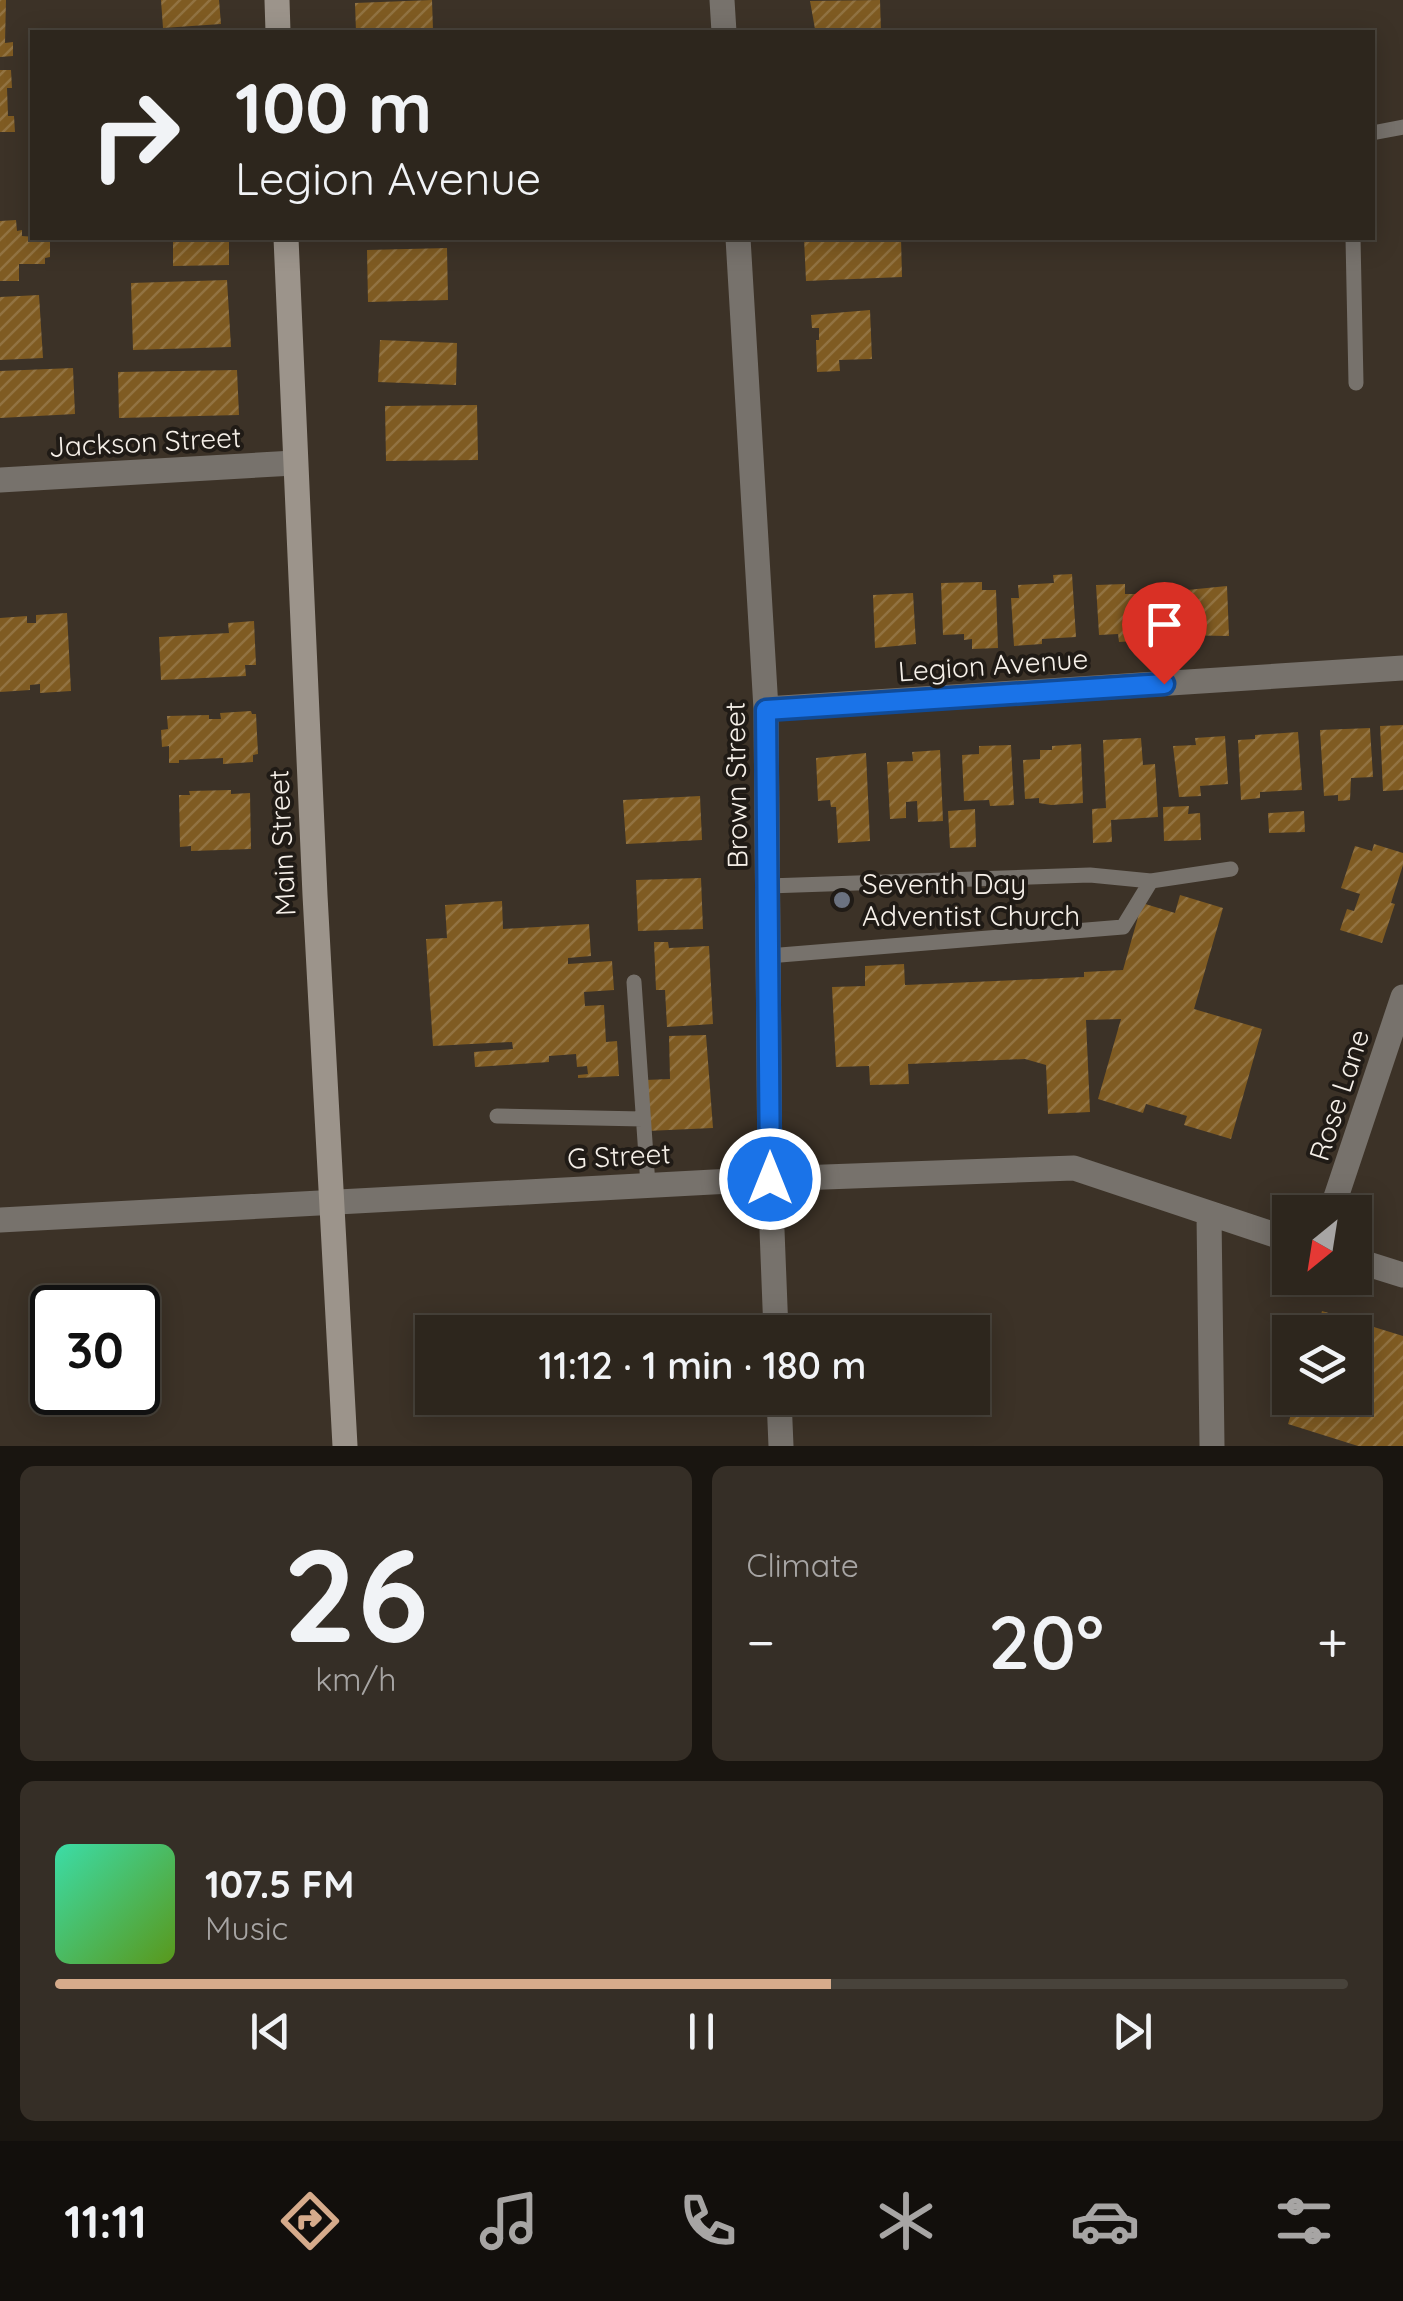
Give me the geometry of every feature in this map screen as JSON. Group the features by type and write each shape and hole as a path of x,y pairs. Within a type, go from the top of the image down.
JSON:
{"street":[{"path":"277,0 278,30"},
{"path":"722,0 724,30"},
{"name":"Main Street","path":"286,240 345,1446"},
{"name":"Brown Street","path":"738,240 766,710 770,1179 775,1315"},
{"name":"Jackson Street","path":"0,480 294,463"},
{"name":"Legion Avenue","path":"766,710 1403,668"},
{"name":"Rose Lane","path":"1337,1195 1403,997"},
{"name":"G Street","path":"0,1220 330,1200 1074,1168 1272,1234"},
{"path":"1210,1215 1212,1446"},
{"path":"1372,1265 1403,1274"},
{"path":"780,1415 781,1446"}],"lane":[{"path":"1375,132 1403,127"},
{"path":"1352,240 1356,383"},
{"path":"768,886 1090,875 1150,881 1231,869"},
{"path":"768,956 1123,927 1150,881"},
{"path":"634,982 648,1185"},
{"path":"497,1116 644,1119"}],"building":[{"path":"0,0 6,0 5,43 13,42 13,56 0,57"},
{"path":"161,0 219,0 221,24 163,28"},
{"path":"432,0 433,30 356,30 355,3"},
{"path":"880,0 881,30 806,30 815,29 810,1"},
{"path":"0,70 11,70 8,116 14,116 15,132 0,132"},
{"path":"16,220 17,231 22,230 22,236 30,237 30,240 50,240 50,257 45,258 45,264 19,264 19,281 0,281 0,221"},
{"path":"173,240 229,240 229,265 173,266"},
{"path":"804,240 901,240 902,277 806,281"},
{"path":"447,248 448,300 368,302 367,250"},
{"path":"227,280 231,347 133,350 131,283"},
{"path":"39,295 43,358 0,360 0,297"},
{"path":"870,310 872,359 839,360 840,371 817,372 819,328 812,328 811,315"},
{"path":"380,340 457,343 456,385 378,382"},
{"path":"73,368 75,414 0,418 0,371"},
{"path":"237,370 239,415 119,418 118,372"},
{"path":"477,405 478,460 386,461 385,406"},
{"path":"1072,574 1076,637 1014,646 1011,598 1019,598 1018,585 1054,583 1053,575"},
{"path":"982,582 982,590 996,590 998,648 972,649 972,639 964,640 964,634 943,635 941,583"},
{"path":"1125,584 1125,594 1146,594 1149,640 1119,642 1118,634 1099,635 1096,585"},
{"path":"1227,586 1229,636 1169,635 1167,592"},
{"path":"913,593 916,644 875,648 873,595"},
{"path":"67,613 71,691 40,693 40,684 30,685 30,690 0,692 0,618 27,616 27,623 36,623 36,615"},
{"path":"254,621 256,665 245,665 246,676 161,680 159,637 229,633 228,623"},
{"path":"220,713 256,714 258,754 253,755 253,762 223,764 223,758 169,763 169,746 162,747 161,730 168,729 167,716 209,715 209,719 221,719"},
{"path":"1403,725 1403,790 1383,791 1380,726"},
{"path":"1370,728 1373,777 1351,778 1350,800 1338,801 1338,795 1324,796 1320,730"},
{"path":"1298,732 1302,790 1260,792 1260,798 1241,800 1238,740"},
{"path":"1225,736 1228,784 1200,786 1201,796 1179,797 1173,746 1196,745 1195,738"},
{"path":"1141,738 1143,765 1155,764 1158,817 1111,820 1112,842 1093,843 1092,809 1106,808 1103,740"},
{"path":"1081,744 1083,803 1051,805 1039,803 1039,798 1025,799 1023,760 1040,759 1040,750 1052,750 1052,746"},
{"path":"1011,745 1014,805 964,801 962,755 979,754 979,746"},
{"path":"940,750 943,821 918,822 917,801 906,802 906,818 890,819 887,762 913,761 912,752"},
{"path":"866,753 870,841 838,843 836,807 831,807 830,800 818,801 816,758"},
{"path":"231,790 231,794 250,793 251,849 191,851 191,846 180,847 179,795 190,795 189,791"},
{"path":"700,796 702,840 626,844 623,800"},
{"path":"1189,806 1188,814 1200,813 1201,840 1164,841 1163,807"},
{"path":"975,809 976,847 950,848 948,811"},
{"path":"1304,811 1305,832 1269,833 1268,813"},
{"path":"1374,844 1403,853 1391,903 1395,904 1382,943 1340,930 1347,909 1354,911 1360,894 1341,888 1355,846 1372,851"},
{"path":"701,878 703,929 638,931 636,880"},
{"path":"1180,895 1223,908 1194,1009 1262,1029 1231,1139 1184,1125 1187,1116 1146,1104 1143,1113 1098,1099 1121,1019 1086,1020 1090,1112 1048,1114 1046,1065 1025,1059 908,1064 909,1084 870,1085 869,1066 836,1067 832,987 865,986 865,966 904,964 905,985 1084,977 1084,972 1123,970 1142,903 1175,913"},
{"path":"502,901 503,929 589,924 591,956 568,958 568,964 612,961 614,990 584,992 585,1006 604,1005 606,1042 617,1041 619,1076 578,1078 588,1074 587,1066 577,1067 576,1054 549,1056 549,1062 475,1067 474,1052 513,1049 512,1042 433,1046 426,939 447,938 445,905"},
{"path":"654,942 668,942 669,948 709,946 713,1024 667,1027 665,990 656,990"},
{"path":"706,1035 713,1128 647,1131 645,1080 670,1079 669,1036"},
{"path":"1372,1326 1403,1336 1403,1446 1358,1446 1288,1424 1291,1415 1372,1415"}],"place":[{"name":"Seventh Day Adventist Church","path":"842,900"}],"route":[{"path":"770,1179 766,710 1164,684"}]}
